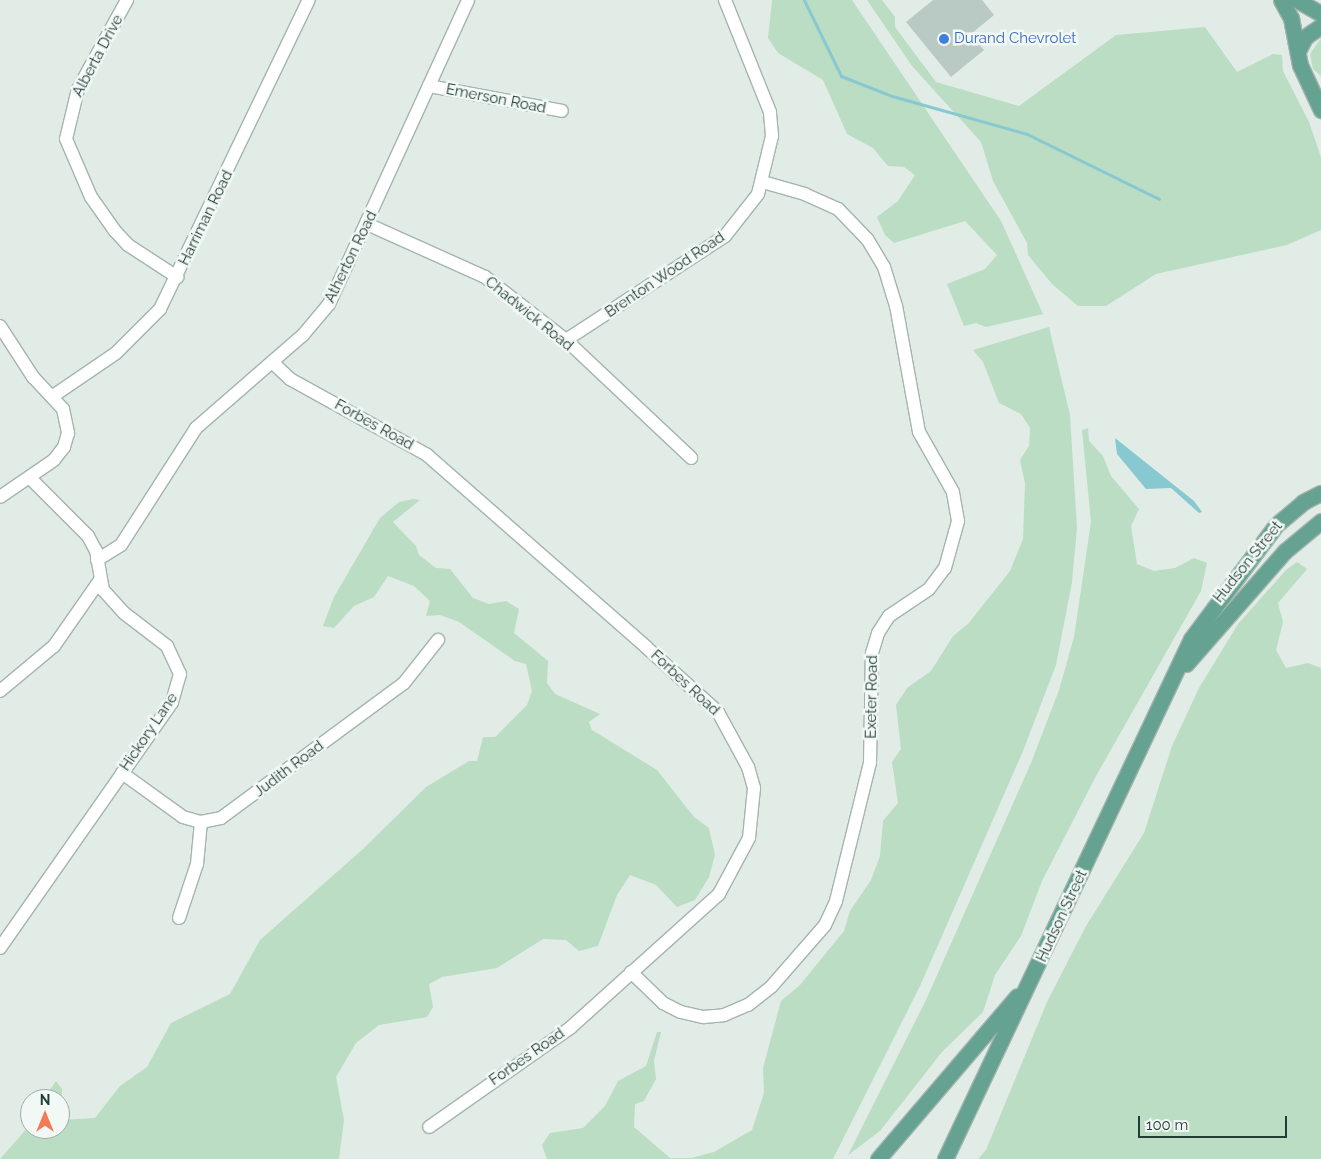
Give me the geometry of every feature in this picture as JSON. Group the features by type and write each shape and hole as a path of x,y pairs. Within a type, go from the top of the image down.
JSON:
{"main road":[{"path":"1281,0 1291,18 1298,51 1316,90 1321,110"},
{"path":"1297,0 1321,14"},
{"path":"1298,51 1305,37 1321,26"},
{"path":"1303,502 1321,482"},
{"name":"Hudson Street","path":"945,1159 1178,673 1191,640 1217,600 1276,525 1303,502 1321,493"},
{"name":"Hudson Street","path":"1178,673 1268,570 1321,521"},
{"path":"878,1159 1004,1013 1044,952"}],"street":[{"name":"Alberta Drive","path":"127,0 78,89 66,139 91,197 115,231 128,245 177,277"},
{"name":"Harriman Road","path":"53,396 131,340 160,309 177,277 308,0"},
{"name":"Atherton Road","path":"97,560 120,545 196,428 272,362 322,315 367,224 468,0"},
{"name":"Brenton Wood Road","path":"566,340 725,236 750,206 763,182 772,136 770,112 725,0"},
{"name":"Emerson Road","path":"429,86 562,111"},
{"name":"Exeter Road","path":"631,972 663,1003 681,1012 703,1017 724,1015 748,1005 770,987 825,925 836,901 870,763 872,653 878,632 889,616 929,589 946,568 958,521 953,492 919,432 896,306 884,267 867,239 838,209 805,194 763,182"},
{"name":"Chadwick Road","path":"367,224 485,278 566,340 691,458"},
{"path":"0,497 54,460 67,440 66,417 53,396 33,377 2,334"},
{"name":"Forbes Road","path":"272,362 290,379 427,455 704,698 729,727 754,788 749,838 743,854 719,894 570,1028 429,1127"},
{"name":"Hickory Lane","path":"0,948 172,702 180,674 167,646 116,606 100,580 92,543 82,529 30,478"},
{"path":"0,691 54,646 100,580"},
{"name":"Judith Road","path":"201,822 212,822 232,812 404,683 438,640"},
{"path":"122,773 176,813 201,822 197,864 179,918"}],"green space":[{"path":"772,0 852,0 1001,221 1043,314 986,327 976,323 964,326 947,284 985,269 997,255 965,221 894,243 885,235 877,217 898,201 915,175 904,167 888,166 873,148 847,134 823,80 778,53 768,38"},
{"path":"867,0 882,0 895,17 895,27 936,82 1019,106 1116,35 1205,27 1237,72 1273,54 1282,55 1283,71 1309,122 1321,157 1321,230 1287,245 1156,274 1106,306 1078,306 1052,284 1028,255 1027,243 993,181 981,142 912,66"},
{"path":"1321,38 1321,76 1313,69 1310,54"},
{"path":"1049,327 1070,415 1077,528 1072,582 1056,665 1023,751 920,986 833,1159 547,1159 542,1145 550,1133 583,1128 605,1106 618,1081 646,1066 657,1032 661,1032 654,1061 656,1079 644,1101 635,1104 634,1127 670,1158 691,1158 714,1152 752,1130 764,1093 763,1068 781,1001 800,985 844,931 850,911 871,880 880,856 883,821 898,803 892,762 901,749 896,705 907,688 931,671 953,636 968,624 1010,571 1023,539 1025,483 1020,460 1029,446 1030,428 1021,414 999,403 983,362 973,350"},
{"path":"1088,428 1089,441 1103,456 1111,476 1139,509 1131,526 1137,564 1154,571 1175,568 1194,558 1207,563 1201,591 1096,776 1042,881 1021,936 995,975 983,1012 942,1052 880,1131 848,1155 926,1000 1031,763 1059,690 1074,637 1091,522 1082,430"},
{"path":"413,499 420,500 393,522 416,546 419,555 436,568 450,569 473,598 489,604 506,601 519,609 514,633 548,661 547,683 555,694 600,714 589,722 592,730 657,770 694,817 709,828 715,855 709,877 695,900 677,907 656,885 630,875 617,895 598,946 579,951 566,940 543,939 497,968 442,977 429,984 433,1007 427,1017 379,1025 356,1043 336,1077 344,1120 339,1159 0,1159 20,1136 20,1139 70,1139 70,1119 95,1118 120,1086 147,1067 171,1023 230,994 260,940 363,849 426,787 469,761 477,761 483,737 495,737 527,705 532,691 526,664 515,661 459,622 440,615 426,616 430,601 414,586 388,576 374,597 354,606 334,628 323,626 334,597 380,518 399,502"},
{"path":"1297,562 1307,569 1278,603 1283,622 1276,650 1286,668 1308,663 1321,668 1321,1159 978,1159 986,1150 1047,1002 1086,926 1144,833 1172,746 1199,688 1238,624 1286,570"},
{"path":"56,1081 62,1089 51,1089"}],"water":[{"path":"1115,438 1194,501 1202,512 1199,513 1171,488 1146,489 1117,454"}],"building":[{"name":"Durand Chevrolet","path":"933,0 982,0 994,15 971,34 984,50 951,77 906,22"}],"waterway":[{"path":"804,0 841,76 892,96 1027,134 1159,199"}],"place":[{"name":"Durand Chevrolet","path":"944,39"}]}
